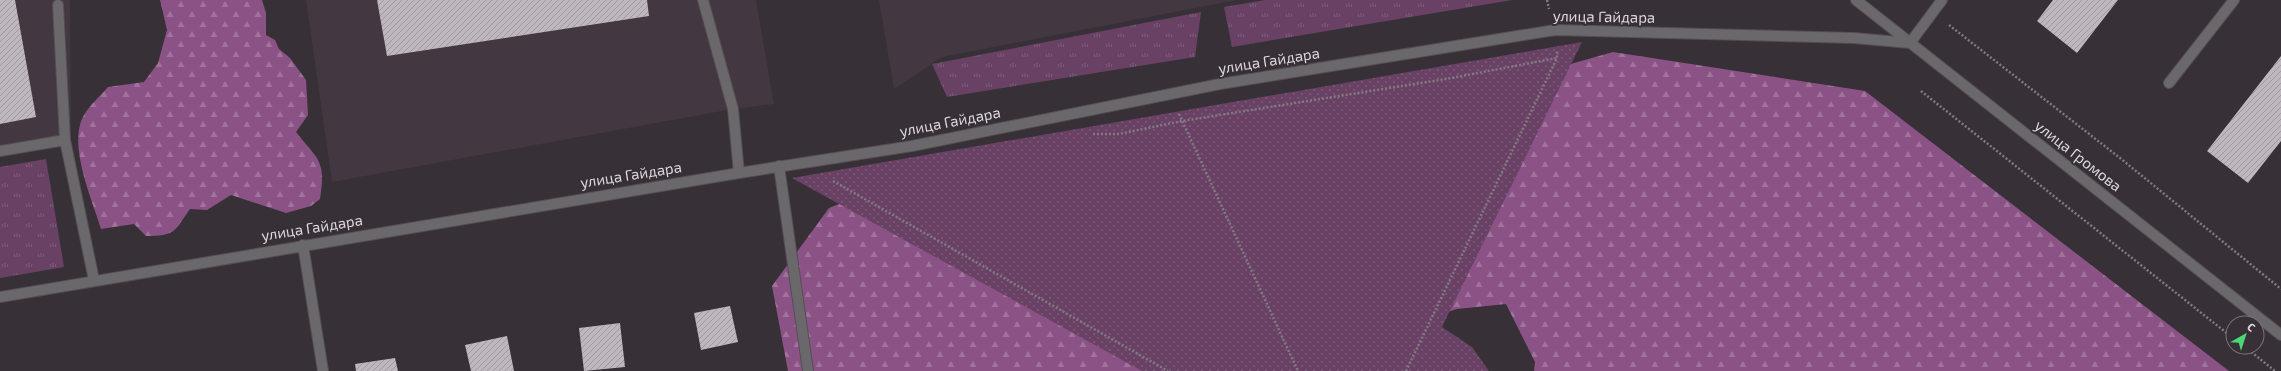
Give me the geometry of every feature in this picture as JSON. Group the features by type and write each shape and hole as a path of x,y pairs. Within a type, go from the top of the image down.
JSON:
{"street":[{"path":"703,0 733,109 739,173"},
{"name":"улица Громова","path":"1856,0 2281,335"},
{"path":"1910,43 1942,0"},
{"path":"2168,83 2234,0"},
{"path":"58,5 65,140 94,280"},
{"name":"улица Гайдара","path":"0,297 779,166 912,146 1220,84 1555,30 1846,38 1910,43"},
{"path":"0,151 65,140"},
{"path":"779,166 808,371"},
{"path":"303,245 323,371"}],"path":[{"path":"1406,371 1558,58 1555,30 1547,0"},
{"path":"1933,13 2120,158 2281,289"},
{"path":"1090,134 1119,134 1182,121 1446,79 1558,58"},
{"path":"1921,91 2225,332"},
{"path":"1170,95 1298,371"},
{"path":"835,177 828,178 1168,371"},
{"path":"2255,355 2275,371"}],"shaded area":[{"path":"0,0 70,0 71,140 0,152"},
{"path":"306,0 756,0 774,104 733,109 332,182"},
{"path":"879,0 1237,0 942,57 894,89"}],"green space":[{"path":"160,0 262,0 266,13 266,35 275,40 279,49 290,58 306,80 308,115 296,132 319,162 322,176 320,199 311,206 286,213 231,195 207,210 190,209 177,228 168,234 146,236 134,224 101,229 83,172 78,141 79,127 86,111 108,87 144,82 158,63 167,30"},
{"path":"1265,0 1512,0 1232,47 1224,7"},
{"path":"1201,12 1195,57 947,97 932,64"},
{"path":"1582,42 1442,327 1472,347 1489,371 1142,371 792,178"},
{"path":"1613,52 1865,91 2229,371 1534,371 1535,362 1506,304 1457,309 1265,371 788,371 772,286 829,208 914,174 1475,91"},
{"path":"46,159 64,267 0,278 0,167"}],"building":[{"path":"0,0 15,0 36,117 0,124"},
{"path":"377,0 647,0 649,16 387,56"},
{"path":"2053,0 2118,0 2077,53 2037,21"},
{"path":"2281,56 2281,141 2248,183 2207,151"},
{"path":"730,306 738,342 701,350 694,313"},
{"path":"620,323 625,367 584,371 579,328"},
{"path":"507,336 514,371 471,371 465,345"},
{"path":"395,358 398,371 356,371 355,364"}]}
